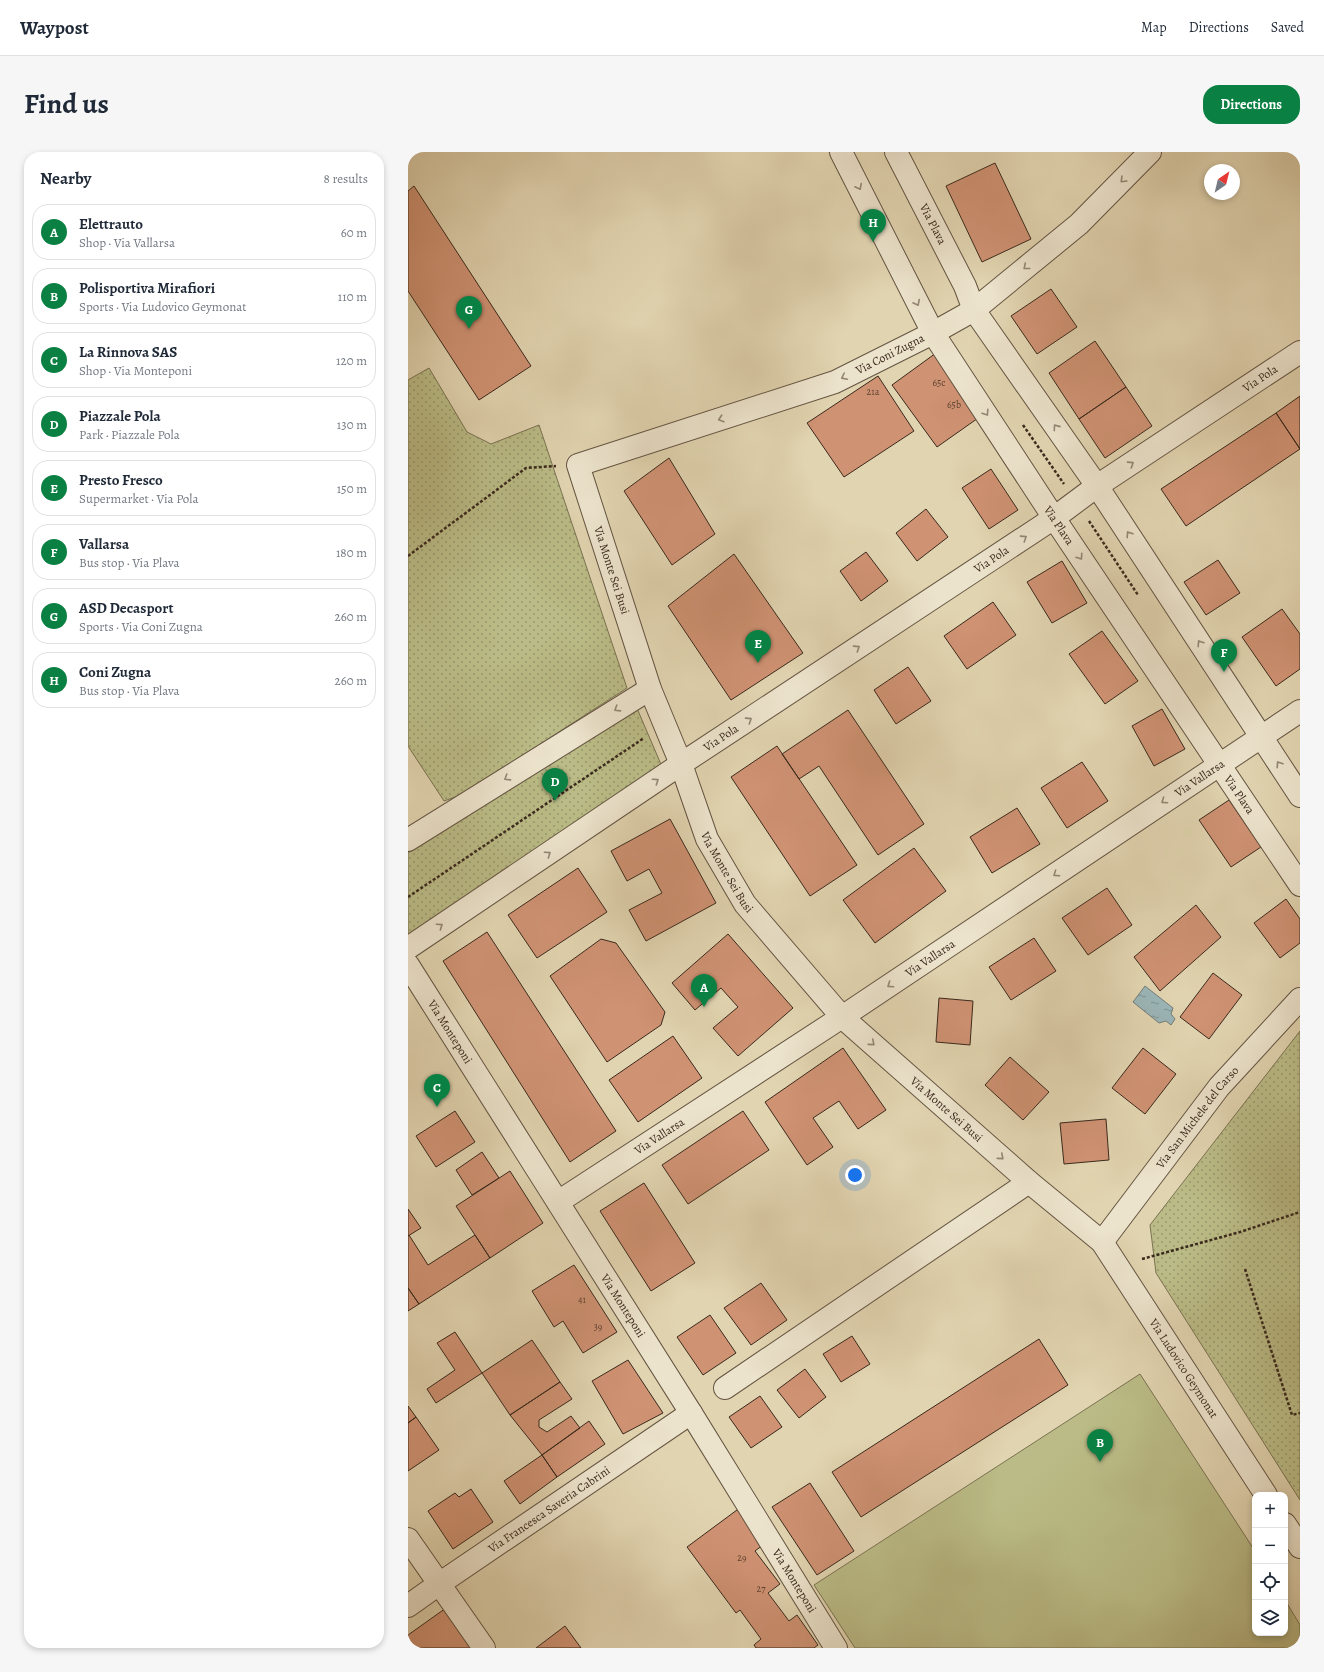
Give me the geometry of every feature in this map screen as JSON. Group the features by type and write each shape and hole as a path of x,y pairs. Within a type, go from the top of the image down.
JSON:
{"street":[{"name":"Via Plava","path":"841,152 933,333 1054,518 1300,885"},
{"name":"Via Plava","path":"896,152 965,286 974,310 1097,486 1300,796"},
{"name":"Via Coni Zugna","path":"578,465 835,382 933,333 974,310 1079,224 1150,152"},
{"name":"Via Pola","path":"408,948 681,764 1054,518 1097,486 1300,352"},
{"name":"Via Monte Sei Busi","path":"578,465 650,689 681,764 707,839 745,904 842,1017 1030,1182 1102,1242"},
{"path":"408,840 650,689"},
{"name":"Via Vallarsa","path":"558,1202 842,1017 1300,711"},
{"name":"Via Monteponi","path":"408,965 691,1413 836,1648"},
{"name":"Via San Michele del Carso","path":"1102,1242 1219,1087 1300,999"},
{"path":"725,1388 1030,1182"},
{"name":"Via Ludovico Geymonat","path":"1102,1242 1264,1492"},
{"name":"Via Francesca Saveria Cabrini","path":"408,1606 691,1413"},
{"path":"1288,1528 1300,1547"},
{"path":"408,1539 484,1648"}],"path":[{"path":"1033,486 1078,459"},
{"path":"408,556 526,468 578,465"},
{"path":"408,897 644,738"},
{"path":"1117,1266 1240,1232 1300,1212"},
{"path":"1245,1269 1292,1416 1300,1414"}],"green space":[{"path":"429,368 467,432 491,444 539,425 627,688 461,795 444,801 408,746 408,380"},
{"path":"636,706 663,769 408,936 408,853"},
{"path":"1300,1031 1300,1500 1156,1273 1150,1225"},
{"path":"1140,1374 1252,1546 1252,1636 1288,1636 1288,1605 1300,1625 1300,1646 1297,1648 855,1648 814,1585"}],"water":[{"path":"1145,986 1173,1008 1171,1014 1175,1019 1171,1025 1166,1021 1159,1023 1133,1002"}],"building":[{"path":"995,163 1031,239 982,262 946,186"},
{"path":"414,186 531,366 479,400 408,291 408,191"},
{"path":"1051,289 1077,327 1037,354 1011,316"},
{"path":"1095,341 1126,387 1079,419 1049,373"},
{"path":"936,353 981,416 937,447 892,385"},
{"path":"878,376 914,431 844,477 807,423"},
{"path":"1126,387 1152,426 1105,458 1079,419"},
{"path":"1300,396 1300,449 1276,413"},
{"path":"1276,413 1300,449 1186,526 1161,489"},
{"path":"669,458 715,534 672,565 624,491"},
{"path":"991,469 1018,510 989,529 962,488"},
{"path":"926,509 948,537 917,561 896,533"},
{"path":"866,552 888,581 861,601 840,571"},
{"path":"734,554 803,653 731,700 668,606"},
{"path":"1218,560 1240,593 1206,615 1184,582"},
{"path":"1062,561 1087,603 1052,623 1027,582"},
{"path":"993,602 1016,635 967,669 944,636"},
{"path":"1282,609 1300,634 1300,669 1276,686 1242,637"},
{"path":"1102,631 1138,681 1105,704 1069,654"},
{"path":"908,667 931,701 896,724 874,690"},
{"path":"1162,709 1185,749 1154,766 1132,726"},
{"path":"848,710 924,824 878,855 819,766 799,779 782,754"},
{"path":"777,746 857,865 810,896 731,777"},
{"path":"1082,762 1108,801 1067,828 1041,788"},
{"path":"1229,800 1261,847 1231,867 1199,820"},
{"path":"1017,808 1040,844 992,873 970,837"},
{"path":"670,819 716,903 646,941 629,910 662,893 649,869 627,881 611,851"},
{"path":"914,848 946,891 875,943 843,900"},
{"path":"578,868 607,912 537,958 508,915"},
{"path":"1107,888 1132,925 1088,955 1062,918"},
{"path":"1286,899 1300,919 1300,943 1280,958 1254,923"},
{"path":"1196,905 1221,937 1160,991 1134,957"},
{"path":"487,932 616,1131 570,1162 443,961"},
{"path":"728,934 793,1008 738,1056 713,1028 738,1007 721,988 695,1010 672,983"},
{"path":"1034,938 1056,971 1011,1000 989,967"},
{"path":"601,939 616,943 665,1012 661,1025 607,1062 550,976"},
{"path":"1213,973 1242,995 1209,1039 1180,1017"},
{"path":"939,998 973,1001 970,1045 936,1042"},
{"path":"673,1036 702,1078 638,1122 609,1080"},
{"path":"843,1048 886,1110 858,1129 839,1101 813,1118 833,1147 807,1165 765,1102"},
{"path":"1143,1048 1176,1074 1145,1114 1112,1088"},
{"path":"1010,1057 1049,1092 1023,1120 985,1085"},
{"path":"455,1111 475,1142 436,1167 416,1136"},
{"path":"743,1111 769,1150 688,1204 662,1165"},
{"path":"1106,1119 1109,1160 1064,1164 1060,1123"},
{"path":"482,1152 499,1178 472,1195 456,1170"},
{"path":"510,1171 543,1223 490,1258 456,1206"},
{"path":"644,1183 695,1263 651,1291 600,1211"},
{"path":"408,1209 421,1228 408,1236"},
{"path":"409,1235 428,1265 475,1235 490,1258 419,1304 408,1288"},
{"path":"574,1265 617,1332 583,1353 563,1321 554,1327 532,1291"},
{"path":"761,1283 787,1320 751,1345 724,1308"},
{"path":"408,1288 419,1304 408,1311"},
{"path":"710,1315 736,1353 703,1375 677,1337"},
{"path":"455,1332 482,1373 436,1403 427,1389 455,1370 437,1343"},
{"path":"852,1336 870,1364 841,1382 823,1354"},
{"path":"1039,1339 1068,1385 861,1517 832,1472"},
{"path":"532,1340 560,1382 510,1415 482,1373"},
{"path":"628,1360 663,1413 623,1434 592,1381"},
{"path":"805,1369 826,1397 799,1418 777,1390"},
{"path":"560,1382 572,1399 539,1420 539,1427 547,1432 571,1416 580,1428 542,1455 510,1415"},
{"path":"760,1396 782,1427 751,1448 729,1417"},
{"path":"408,1406 416,1417 408,1423"},
{"path":"416,1417 439,1450 408,1471 408,1423"},
{"path":"589,1421 605,1444 557,1477 542,1455"},
{"path":"542,1455 557,1477 520,1504 504,1481"},
{"path":"810,1483 854,1551 817,1575 772,1507"},
{"path":"471,1489 493,1522 453,1549 428,1511 455,1493 459,1497"},
{"path":"741,1507 767,1542 755,1551 780,1584 768,1593 789,1621 797,1615 818,1645 814,1648 756,1648 754,1645 761,1639 740,1610 736,1613 687,1547"},
{"path":"446,1608 475,1648 408,1648 408,1635"},
{"path":"565,1626 581,1648 536,1648"}],"place":[{"name":"Coni Zugna","path":"873,242"},
{"name":"ASD Decasport","path":"469,329"},
{"name":"Presto Fresco","path":"758,663"},
{"name":"Vallarsa","path":"1224,672"},
{"name":"Piazzale Pola","path":"555,801"},
{"name":"Elettrauto","path":"704,1007"},
{"name":"La Rinnova SAS","path":"437,1107"},
{"name":"Polisportiva Mirafiori","path":"1100,1462"}]}
